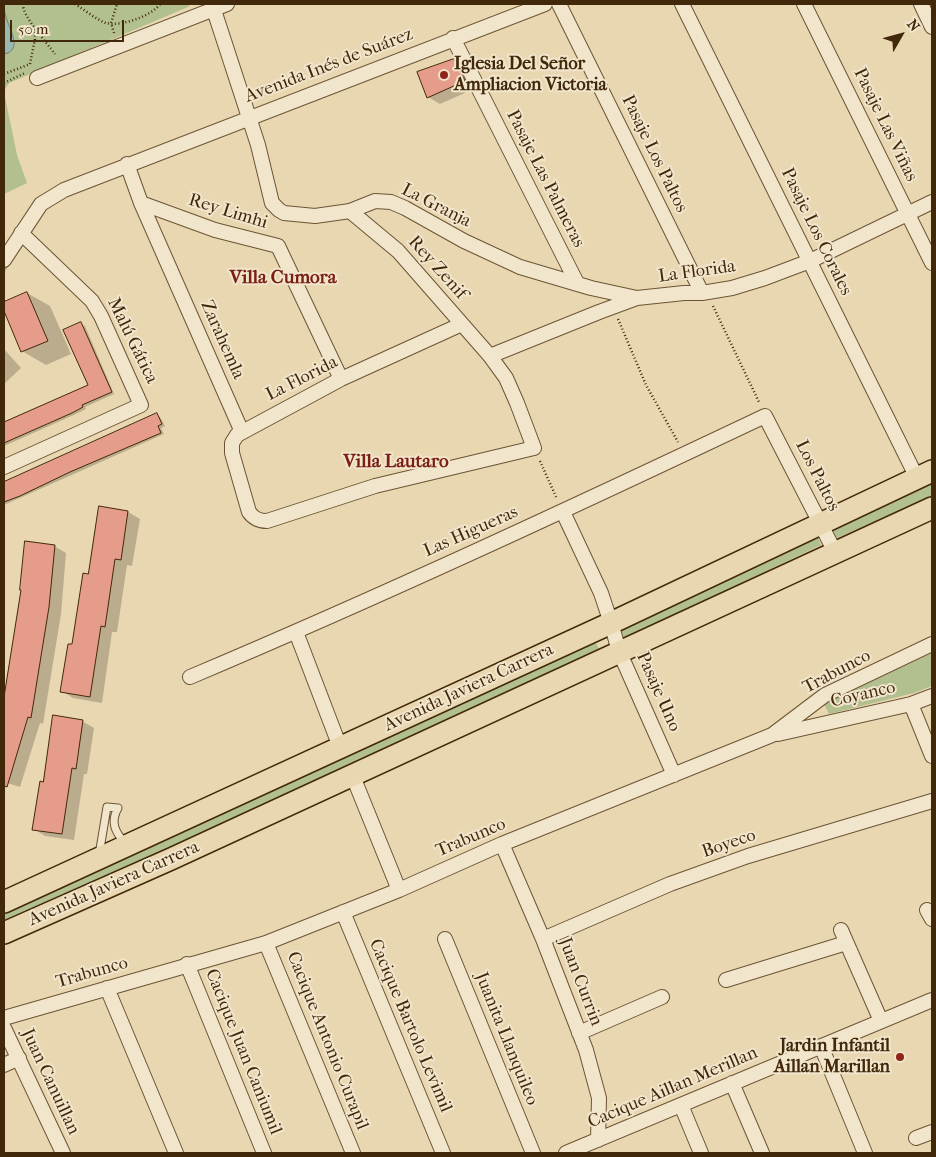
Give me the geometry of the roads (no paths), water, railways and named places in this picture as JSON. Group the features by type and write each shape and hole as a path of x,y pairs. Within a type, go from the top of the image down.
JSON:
{"main road":[{"name":"Avenida Javiera Carrera","path":"4,902 611,622 925,474"},
{"name":"Avenida Javiera Carrera","path":"4,933 171,859 932,508"}],"street":[{"name":"Avenida Inés de Suárez","path":"4,260 41,204 64,190 248,117 545,4"},
{"name":"Pasaje Los Paltos","path":"560,4 702,293"},
{"name":"Pasaje Los Corales","path":"682,4 810,262 925,474"},
{"name":"Pasaje Las Viñas","path":"804,4 932,263"},
{"path":"921,4 932,27"},
{"path":"37,78 218,6"},
{"name":"La Granja","path":"218,6 248,117 258,145 272,203 275,207 284,213 315,216 350,211 376,201 391,202 406,208 464,242 520,267 637,298"},
{"name":"Pasaje Las Palmeras","path":"453,38 577,283"},
{"name":"Zarahemla","path":"127,164 142,203 242,432"},
{"name":"La Florida","path":"490,356 637,298 702,293 732,288 765,278 810,262 932,202"},
{"name":"Rey Limhi","path":"142,203 215,230 278,246 341,379"},
{"name":"Rey Zenif","path":"242,432 234,439 232,452 249,512 256,520 267,521 375,486 534,448 506,378 490,356 398,251 350,211"},
{"name":"Malú Gática","path":"4,467 142,405 101,316 92,301 21,233"},
{"name":"La Florida","path":"242,432 341,379 462,324"},
{"name":"Las Higueras","path":"190,677 296,632 563,512 765,416"},
{"name":"Los Paltos","path":"765,416 835,552"},
{"name":"Pasaje Uno","path":"563,512 601,593 619,651 674,775"},
{"path":"296,632 340,747"},
{"name":"Trabunco","path":"4,1018 187,964 266,943 399,890 502,844 772,735 824,696 932,644"},
{"name":"Coyanco","path":"772,735 910,704 932,696"},
{"path":"910,704 932,756"},
{"path":"352,774 399,890"},
{"name":"Boyeco","path":"543,939 670,884 748,856 932,801"},
{"name":"Juan Currin","path":"502,844 543,939 579,1033 599,1098 598,1140"},
{"name":"Cacique Bartolo Levimil","path":"342,912 443,1153"},
{"path":"726,980 843,937 881,1021"},
{"name":"Juanita Llanquileo","path":"445,939 533,1153"},
{"name":"Cacique Antonio Curapil","path":"266,943 353,1153"},
{"name":"Cacique Juan Caniumil","path":"187,964 264,1153"},
{"path":"107,988 176,1153"},
{"path":"579,1033 662,997"},
{"name":"Cacique Aillan Merillan","path":"566,1153 584,1150 598,1140 932,1000"},
{"name":"Juan Canuillan","path":"4,1028 63,1153"},
{"path":"821,1046 865,1153"},
{"path":"4,1065 19,1058"},
{"path":"732,1083 762,1153"},
{"path":"680,1105 701,1153"},
{"path":"916,1138 932,1132"}],"lane":[{"path":"99,858 107,807 118,808 114,827 127,846"}],"water":[{"path":"4,4 14,45 10,52 4,54"}],"place":[{"name":"Iglesia Del Señor Ampliacion Victoria","path":"444,75"},
{"name":"Jardin Infantil Aillan Marillan","path":"900,1057"}],"district":[{"name":"Villa Cumora","path":"283,278"},
{"name":"Villa Lautaro","path":"396,462"}]}
